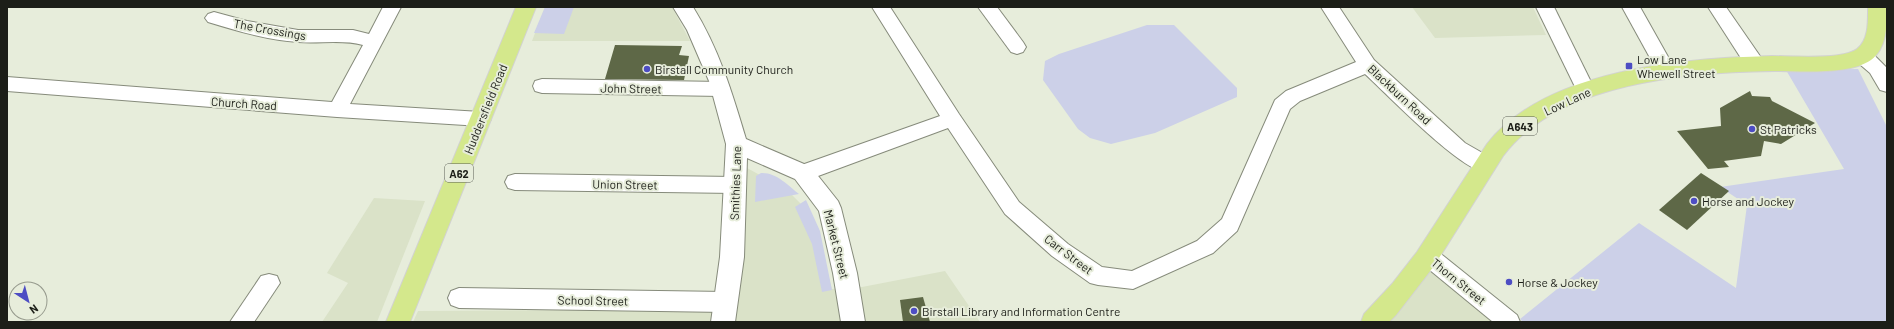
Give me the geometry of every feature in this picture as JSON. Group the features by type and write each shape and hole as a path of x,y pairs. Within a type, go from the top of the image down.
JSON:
{"main road":[{"name":"Huddersfield Road","path":"398,322 482,119 526,7"},
{"path":"1862,56 1882,36 1878,7"},
{"name":"Low Lane","path":"1373,322 1399,295 1428,256 1504,139 1515,129 1558,103 1586,90 1623,79 1667,71 1755,64 1840,62 1862,56"}],"street":[{"path":"337,110 392,7"},
{"name":"Smithies Lane","path":"683,7 697,30 721,89 737,144 732,257 724,312"},
{"name":"Carr Street","path":"881,7 952,119 1012,208 1060,250 1098,276 1133,280 1205,247 1230,225 1282,106 1293,96 1367,65"},
{"path":"987,7 1017,47"},
{"name":"Blackburn Road","path":"1330,7 1367,65 1458,148 1486,165"},
{"path":"1545,7 1586,90"},
{"path":"1631,7 1667,71"},
{"path":"1717,7 1755,64"},
{"name":"The Crossings","path":"214,18 247,27 298,36 352,36 374,42"},
{"path":"1862,56 1882,72 1887,85"},
{"name":"Church Road","path":"7,84 337,110 482,119"},
{"name":"John Street","path":"542,86 721,89"},
{"path":"803,173 952,119"},
{"name":"Market Street","path":"737,144 803,173 830,208 845,273 853,322"},
{"name":"Union Street","path":"515,182 735,185"},
{"name":"Thorn Street","path":"1428,256 1509,322"},
{"path":"241,322 269,283"},
{"name":"School Street","path":"459,298 724,312"}],"shaded area":[{"path":"545,7 672,7 690,41 532,41"},
{"path":"545,7 574,7 564,34 534,33"},
{"path":"1412,7 1533,7 1546,35 1435,38"},
{"path":"1147,25 1174,25 1237,88 1237,97 1155,133 1111,144 1090,138 1078,129 1043,80 1045,61 1059,54"},
{"path":"1858,69 1887,127 1887,322 1523,322 1520,319 1639,223 1736,288 1747,205 1720,187 1844,169 1786,70"},
{"path":"747,168 787,190 806,209 817,236 832,289 862,287 945,271 980,322 731,322"},
{"path":"761,173 767,173 777,177 799,194 755,202 756,176"},
{"path":"374,198 425,201 377,322 322,322 348,283 327,273"},
{"path":"806,200 820,231 832,290 822,292 812,244 795,207"},
{"path":"1433,266 1493,322 1380,322"},
{"path":"567,310 716,312 713,322 413,322 418,311"}],"building":[{"name":"Birstall Community Church","path":"615,45 682,46 679,55 689,56 684,80 605,79"},
{"name":"St Patricks","path":"1750,91 1752,96 1770,97 1772,101 1815,123 1781,144 1764,141 1761,156 1724,161 1729,167 1708,169 1677,131 1721,126 1720,108"},
{"name":"Horse and Jockey","path":"1701,173 1729,191 1687,230 1659,210"},
{"name":"Birstall Library and Information Centre","path":"923,297 930,322 903,322 900,300"}],"place":[{"name":"Low Lane Whewell Street","path":"1629,66"},
{"name":"Birstall Community Church","path":"647,69"},
{"name":"St Patricks","path":"1752,129"},
{"name":"Horse and Jockey","path":"1694,201"},
{"name":"Horse & Jockey","path":"1509,282"},
{"name":"Birstall Library and Information Centre","path":"914,311"}]}
